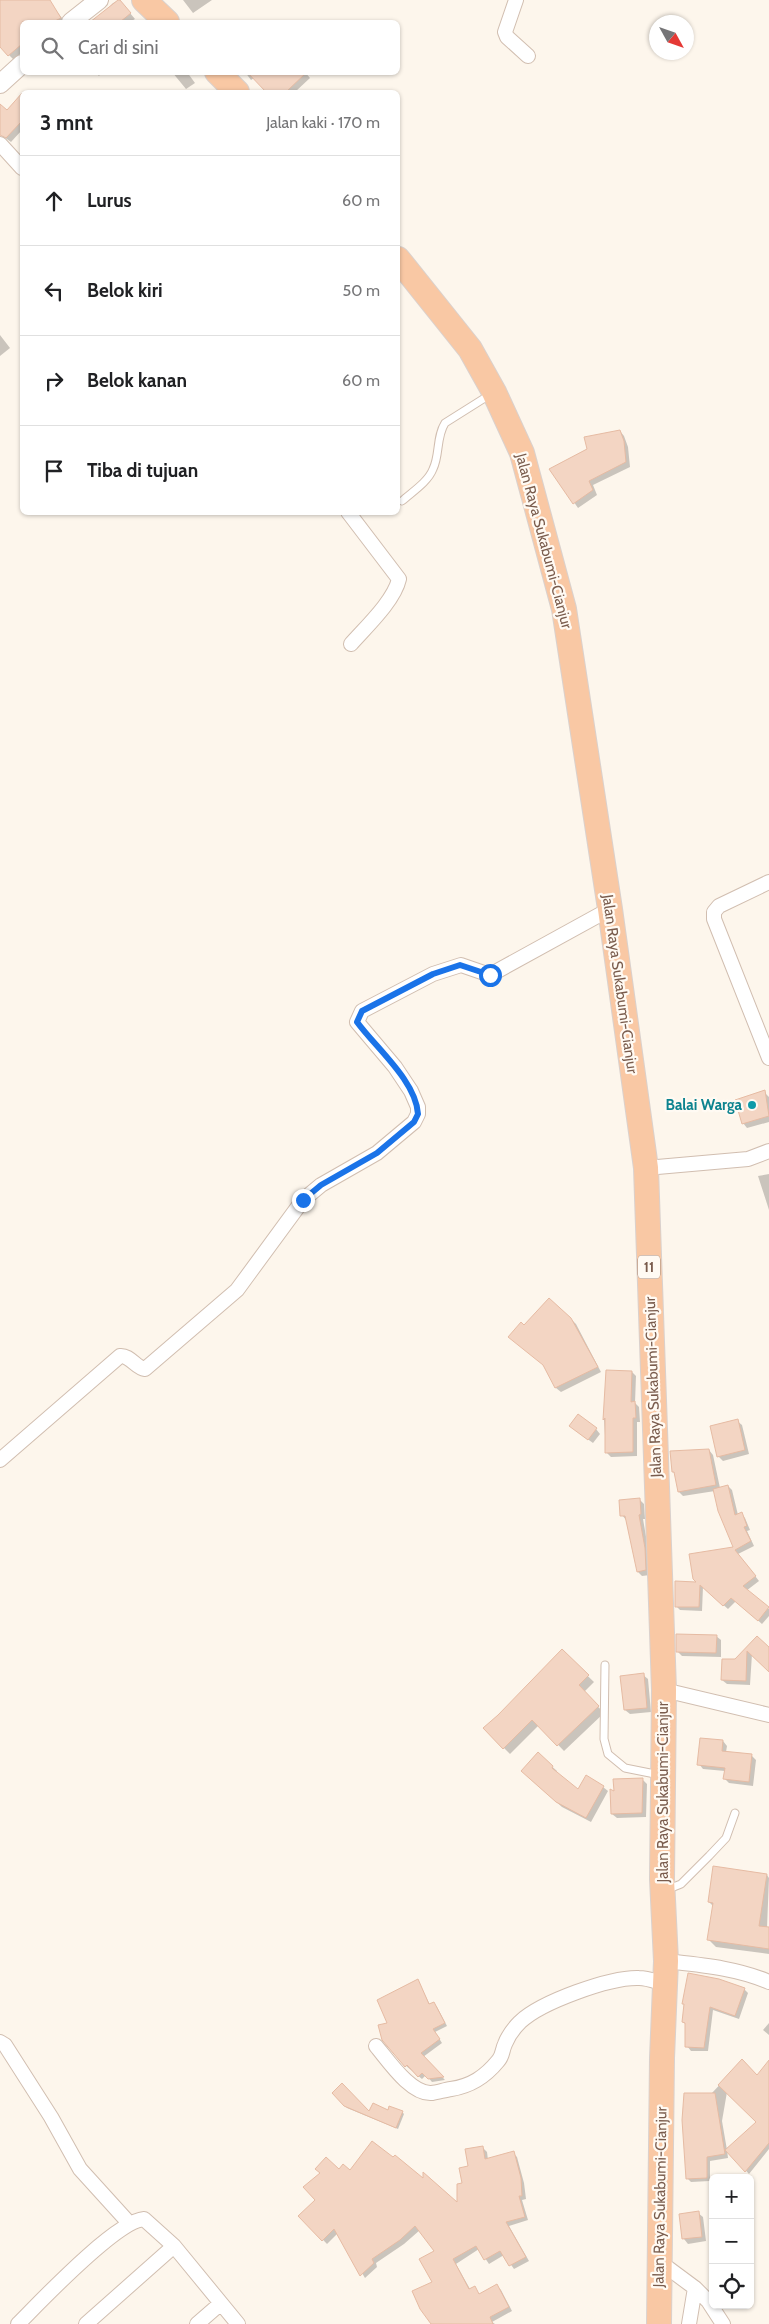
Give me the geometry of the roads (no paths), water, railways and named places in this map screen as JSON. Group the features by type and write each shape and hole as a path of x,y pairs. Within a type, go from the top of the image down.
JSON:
{"highway":[{"path":"144,0 164,20"},
{"path":"220,75 235,90"},
{"name":"Jalan Raya Sukabumi-Cianjur","path":"400,262 470,349 494,392 522,453 564,609 610,909 646,1168 664,1690 663,1891 666,1973 662,2058 659,2324"}],"street":[{"path":"74,20 99,0"},
{"path":"516,0 505,32 507,37 528,56"},
{"path":"0,84 20,66"},
{"path":"0,144 20,166"},
{"path":"350,515 399,578 397,586 388,600 351,644"},
{"path":"769,882 719,906 714,912 714,919 769,1058"},
{"path":"0,1460 120,1356 125,1356 142,1369 145,1369 237,1290 303,1200 321,1185 377,1153 414,1122 418,1114 415,1100 395,1067 357,1022 362,1011 433,974 460,965 490,975 610,909"},
{"path":"646,1168 748,1159 769,1151"},
{"path":"664,1690 769,1714"},
{"path":"376,2046 404,2079 415,2087 430,2093 463,2087 480,2080 500,2060 504,2046 516,2027 538,2010 564,1997 606,1983 707,1966 753,1975 769,1982"},
{"path":"0,2042 5,2046 51,2117 80,2169 129,2223"},
{"path":"18,2324 76,2268 129,2223 144,2219 174,2246 238,2324"},
{"path":"86,2324 174,2246"},
{"path":"660,2262 695,2288 708,2301 722,2324"},
{"path":"689,2324 695,2288"},
{"path":"197,2324 220,2304"}],"lane":[{"path":"402,501 430,475 434,468 441,430 445,423 494,392"},
{"path":"605,1666 604,1739 608,1754 625,1768 663,1776"},
{"path":"663,1891 681,1884 726,1838 735,1813"}],"place":[{"name":"Balai Warga","path":"752,1105"}]}
